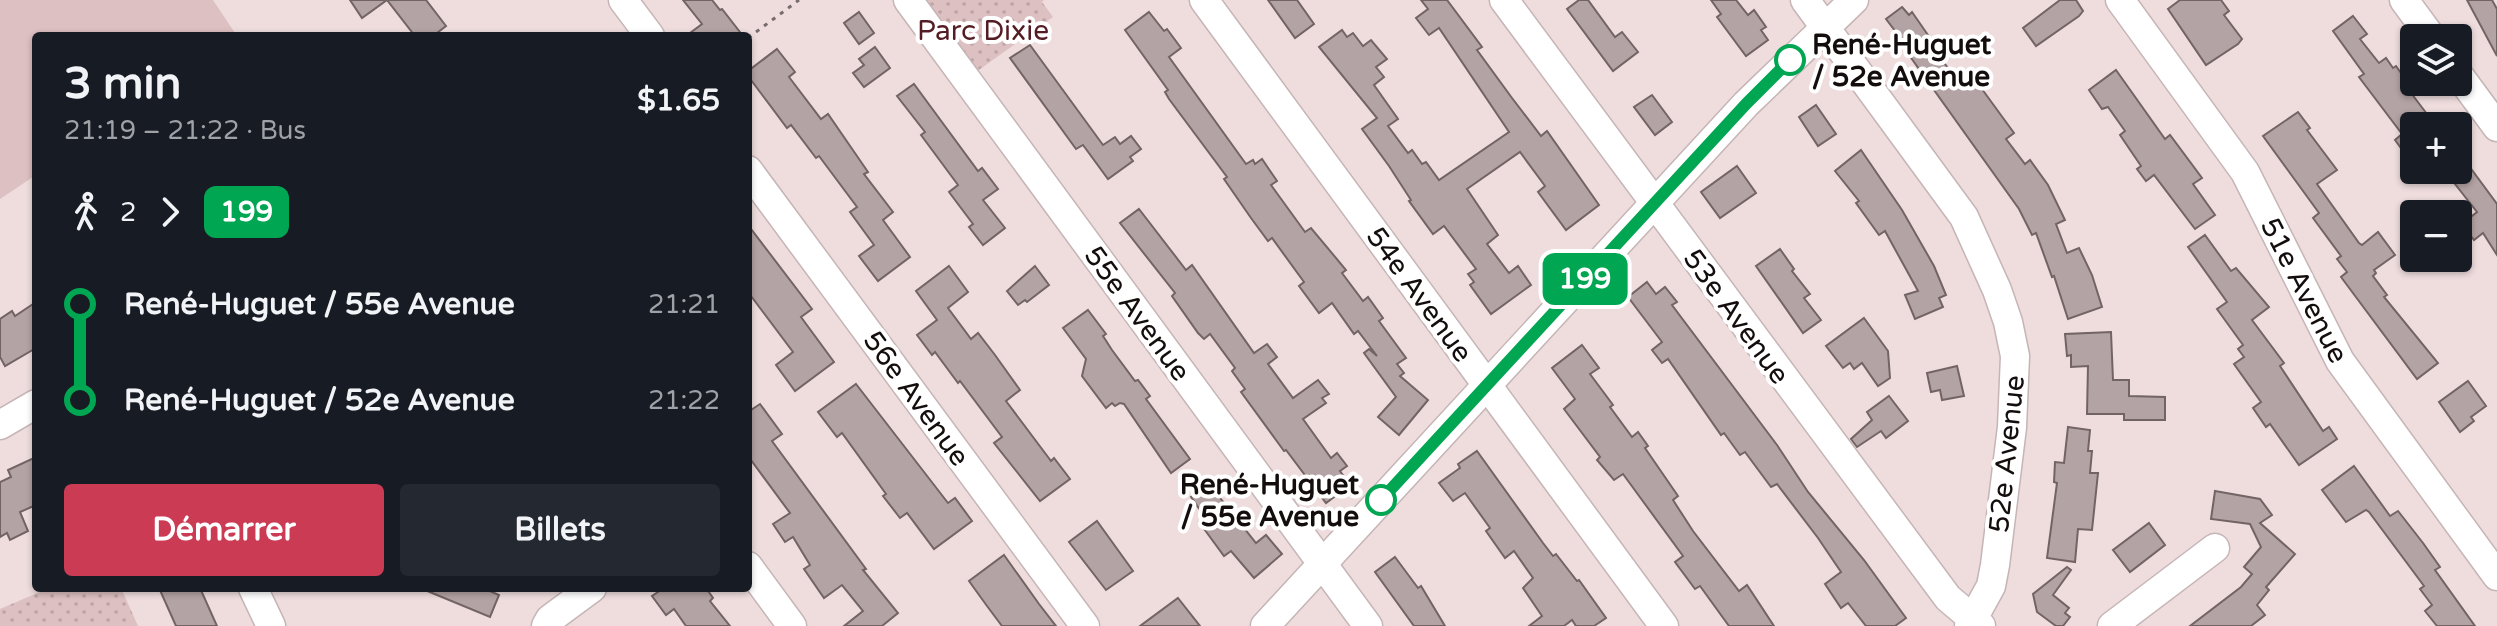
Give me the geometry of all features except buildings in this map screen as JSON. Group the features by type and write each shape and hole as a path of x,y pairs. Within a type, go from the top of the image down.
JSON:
{"street":[{"path":"623,0 647,32"},
{"name":"55e Avenue","path":"908,0 1368,626"},
{"name":"54e Avenue","path":"1204,0 1664,626"},
{"name":"53e Avenue","path":"1504,0 1948,598 1974,624"},
{"name":"52e Avenue","path":"1805,0 1964,217 2008,322 2015,356 2012,427 1991,586 1974,624"},
{"path":"1265,626 1746,104 1854,0"},
{"name":"51e Avenue","path":"2120,0 2245,172 2340,361 2497,576"},
{"path":"2404,0 2422,24"},
{"path":"2472,93 2497,127"},
{"name":"56e Avenue","path":"752,175 1085,626"},
{"path":"0,425 32,406"},
{"path":"2112,626 2215,548"},
{"path":"752,571 792,626"},
{"path":"255,592 271,626"},
{"path":"546,626 550,619 587,592"}],"path":[{"path":"752,35 799,0"}],"green space":[{"path":"0,0 213,0 234,32 32,32 32,178 0,199"},
{"name":"Parc Dixie","path":"925,0 1044,0 1042,2 1053,17 976,72"},
{"path":"40,592 123,592 138,626 0,626 0,609"}],"bus line":[{"name":"199","path":"1381,500 1790,60"}],"place":[{"name":"René-Huguet / 52e Avenue","path":"1790,60"},
{"name":"René-Huguet / 55e Avenue","path":"1381,500"}]}
